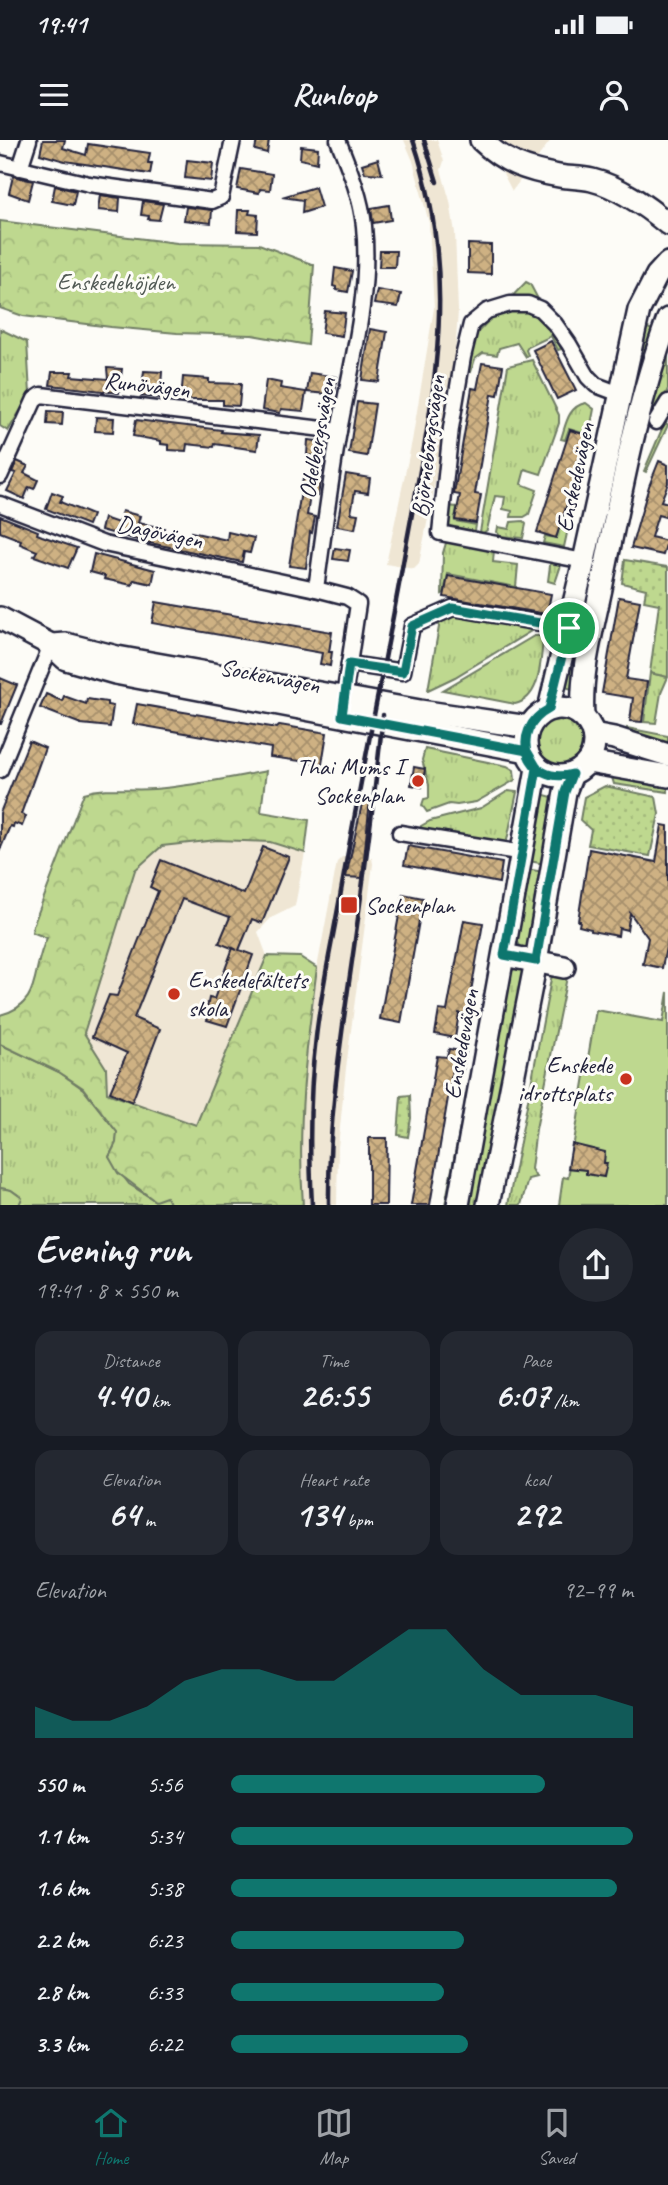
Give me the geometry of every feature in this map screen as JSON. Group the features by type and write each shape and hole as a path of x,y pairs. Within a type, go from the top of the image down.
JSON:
{"street":[{"path":"20,168 29,140"},
{"path":"0,163 89,184 212,201 221,197 233,140"},
{"name":"Odelbergsvägen","path":"316,589 339,431 355,351 365,257 364,225 359,197 338,140"},
{"path":"481,140 498,156 515,165 608,185 643,205 668,224"},
{"name":"Enskedevägen","path":"549,709 639,310 657,275 668,262"},
{"name":"Björneborgsvägen","path":"584,561 440,533 451,428 471,324 486,311 510,304 528,304 540,309 555,324 588,377 596,385 620,394"},
{"name":"Enskedevägen","path":"588,725 583,675 634,433 649,371 668,318"},
{"name":"Runövägen","path":"0,476 35,399 41,396 339,431"},
{"path":"656,422 668,402"},
{"name":"Dagövägen","path":"0,504 104,544 316,589"},
{"path":"316,589 348,597 358,604 343,707"},
{"path":"349,664 403,672 412,626 453,608 569,628"},
{"name":"Sockenvägen","path":"0,618 51,645 66,644 343,707 532,760"},
{"path":"2,762 51,645"},
{"name":"Sockenvägen","path":"343,707 529,727"},
{"path":"668,755 614,738 588,725 567,708 549,709 534,720 526,739 532,760 554,776 580,768 668,776"},
{"path":"488,1205 536,961 565,792 594,749 588,725"},
{"name":"Enskedevägen","path":"458,1205 523,853 532,760"},
{"path":"400,833 523,853"},
{"path":"504,955 564,967"}],"shaded area":[{"path":"404,140 437,140 444,161 441,170 455,233 458,311 447,422 419,564 414,569 386,564 412,441 434,308 429,223 413,161"},
{"path":"486,140 551,140 512,191"},
{"name":"Enskedefältets skola","path":"217,840 270,842 305,853 295,906 271,918 258,932 267,956 196,1126 107,1093 106,1068 84,1033 135,870 163,846"},
{"path":"342,857 372,858 373,864 346,1068 338,1147 337,1205 303,1205 300,1135 303,1077 317,968 337,862"}],"green space":[{"name":"Enskedehöjden","path":"0,221 177,243 259,244 314,265 308,345 252,335 177,333 111,327 23,316 0,308"},
{"path":"526,282 530,284 557,335 561,349 558,350 551,336 528,347 526,357 517,343 499,348 497,355 483,353 475,359 471,372 466,371 473,337"},
{"path":"648,328 653,334 631,413 623,409 643,329"},
{"path":"0,329 27,342 30,394 8,431 0,426"},
{"path":"668,339 668,389 655,418 648,417"},
{"path":"532,360 559,415 559,423 541,474 525,469 521,484 537,490 529,514 524,517 511,517 512,511 503,509 505,497 495,496 487,530 483,533 480,532 508,366"},
{"path":"586,403 594,409 589,435 569,429 565,440 561,439 571,412"},
{"path":"665,422 668,425 646,472 644,471"},
{"path":"585,451 564,547 543,543 545,536 556,538"},
{"path":"448,506 457,507 455,521 476,525 475,531 445,525"},
{"path":"523,521 526,524 523,538 500,536 497,532 498,527 509,529 511,522"},
{"path":"451,541 494,550 493,562 518,565 516,587 448,574 442,594 443,553 446,543"},
{"path":"551,558 562,562 555,583 548,581"},
{"path":"625,560 668,567 668,677 650,673 659,604 644,601 646,589 622,583"},
{"path":"457,615 536,628 455,677 428,690 440,621"},
{"path":"578,623 586,626 572,689 562,686"},
{"path":"534,636 541,636 543,641 540,669 530,695 524,700 515,704 443,690"},
{"path":"650,673 668,677 661,693 656,723 644,722"},
{"path":"559,720 575,727 582,743 575,759 559,766 543,759 536,743 543,727"},
{"path":"627,728 668,736 668,745 625,734"},
{"path":"425,749 507,766 514,770 515,780 476,802 449,804 427,812 422,805 424,799 429,798 429,785 422,760"},
{"path":"266,771 261,812 309,820 305,853 270,842 217,840 162,846 135,870 84,1033 106,1068 107,1093 196,1125 267,956 300,957 317,968 304,1086 301,1145 303,1205 170,1205 166,1197 155,1201 118,1173 109,1157 116,1143 117,1132 83,1088 59,1072 0,1044 0,1015 24,1003 34,984 47,938 32,932 33,926 84,793 168,788"},
{"path":"611,774 668,784 668,792 614,784"},
{"path":"605,786 656,797 659,814 650,856 588,845 591,830 580,820 584,797"},
{"path":"508,791 517,792 506,845 421,831 421,826 430,821 481,808"},
{"path":"541,794 556,798 545,864 529,861"},
{"path":"527,869 543,872 527,950 520,946 515,937"},
{"path":"518,965 525,967 481,1205 465,1205 508,975"},
{"path":"554,973 567,977 536,1129 531,1169 536,1177 528,1179 521,1205 508,1205 551,979"},
{"name":"Enskede idrottsplats","path":"668,992 668,1205 559,1205 563,1177 568,1178 596,1010 663,1022"},
{"path":"0,1044 59,1072 83,1089 117,1132 116,1143 109,1157 129,1184 154,1200 166,1196 170,1205 19,1205 21,1197 11,1190 0,1188"},
{"path":"475,1050 477,1051 449,1205 445,1205"},
{"path":"410,1095 408,1137 398,1135 401,1096"},
{"path":"0,1188 11,1190 22,1198 19,1205 0,1205"}],"building":[{"path":"43,140 65,140 63,148 86,155 88,144 150,153 150,174 65,161 40,154"},
{"path":"257,140 269,140 267,153 255,150"},
{"path":"301,146 318,148 317,163 300,159"},
{"path":"378,159 382,174 365,173 362,164"},
{"path":"187,160 213,163 211,181 185,178"},
{"path":"241,169 272,174 270,190 260,189 259,193 237,189"},
{"path":"13,176 33,181 28,200 9,193"},
{"path":"55,186 76,191 73,205 52,201"},
{"path":"315,187 321,207 302,213 303,200 282,197"},
{"path":"100,195 120,198 119,212 98,210"},
{"path":"143,201 163,204 159,220 141,215"},
{"path":"389,205 391,220 373,223 371,208"},
{"path":"186,207 212,210 211,223 184,220"},
{"path":"238,210 250,210 249,214 258,215 257,232 237,231"},
{"path":"468,244 491,245 491,274 468,273"},
{"path":"380,251 396,251 395,267 379,267"},
{"path":"335,268 352,271 348,292 336,290 333,286"},
{"path":"377,290 401,294 398,307 374,304"},
{"path":"325,311 345,313 342,336 322,333"},
{"path":"370,329 387,332 379,382 362,380"},
{"path":"551,341 576,390 557,399 533,350"},
{"path":"482,363 503,366 498,395 492,394 475,494 481,495 476,523 455,520 460,495 454,494 472,388 477,389"},
{"path":"107,368 122,369 119,393 50,385 52,372 72,372 71,376 108,379"},
{"path":"144,371 162,372 160,398 141,396"},
{"path":"310,373 337,377 335,392 307,392"},
{"path":"183,377 209,379 209,383 241,384 239,406 223,405 223,400 181,400"},
{"path":"266,380 281,383 280,388 306,392 303,411 281,409 280,413 262,410"},
{"path":"357,402 375,404 367,456 349,453"},
{"path":"48,411 63,412 62,425 47,424"},
{"path":"96,417 114,418 113,432 95,431"},
{"path":"136,420 259,435 257,450 215,444 214,447 187,444 186,451 169,450 169,445 161,444 161,441 133,436"},
{"path":"570,430 589,436 556,538 537,532"},
{"path":"308,440 326,442 318,496 310,495 307,515 315,517 312,533 310,532 306,568 289,566 303,479 310,480 314,456 307,455"},
{"path":"17,461 28,466 24,473 38,480 34,489 29,487 24,499 7,491 16,473 12,472"},
{"path":"659,461 668,465 668,483 661,501 668,503 668,506 665,517 658,515 651,537 667,541 663,555 631,548"},
{"path":"346,474 370,478 368,493 355,491 351,513 358,514 355,529 337,526"},
{"path":"52,492 63,496 60,502 92,515 88,525 46,509"},
{"path":"122,511 140,516 138,523 164,528 163,532 190,538 191,532 227,540 228,532 254,538 250,553 244,552 242,562 101,530 104,518 118,523"},
{"path":"0,516 38,531 37,534 77,548 68,568 34,556 37,551 20,544 21,540 0,532"},
{"path":"335,548 350,550 348,561 333,559"},
{"path":"94,554 155,570 152,584 134,580 132,585 104,579 105,576 90,572"},
{"path":"448,576 551,594 547,614 444,597"},
{"path":"619,597 640,601 626,679 647,682 642,722 630,721 633,698 602,693"},
{"path":"156,602 332,632 330,666 320,664 322,653 152,623"},
{"path":"0,678 17,685 1,724 0,724"},
{"path":"46,694 62,701 64,696 86,704 87,699 107,702 107,705 113,706 110,727 81,724 40,708"},
{"path":"137,704 277,728 280,725 327,733 322,764 270,757 271,748 133,724"},
{"path":"29,741 45,748 21,814 26,816 22,826 14,823 13,827 10,826 0,850 0,813"},
{"path":"414,767 425,769 422,787 411,785"},
{"path":"363,799 370,800 362,878 346,877"},
{"path":"662,825 668,826 668,937 662,968 643,964 648,938 630,913 627,930 619,928 618,936 591,931 579,926 578,921 589,849 656,862"},
{"path":"408,846 502,863 499,883 404,865"},
{"path":"263,847 289,857 262,923 252,919 239,950 253,955 227,1026 207,1020 211,1009 207,1008 209,998 214,999 233,948 219,943 230,917 182,899 134,1018 160,1029 132,1102 110,1092 127,1053 92,1037 109,995 117,996 158,891 150,887 161,860 244,894"},
{"path":"403,894 423,898 401,1023 380,1019"},
{"path":"464,920 483,923 467,1014 459,1013 455,1038 435,1034 439,1010 447,1011"},
{"path":"449,1049 466,1052 463,1070 453,1068 430,1205 411,1205 437,1056 447,1057"},
{"path":"369,1138 387,1138 386,1205 369,1205"},
{"path":"572,1144 605,1152 604,1163 607,1163 604,1177 586,1174 586,1170 568,1168"}],"railway":[{"path":"312,1205 311,1100 318,1020 425,443 438,343 436,243 428,192 413,140"},
{"path":"424,140 437,182"},
{"path":"329,1205 337,1075 383,715"}],"place":[{"name":"Thai Mums I Sockenplan","path":"418,781"},
{"name":"Sockenplan","path":"349,905"},
{"name":"Enskedefältets skola","path":"174,994"},
{"name":"Enskede idrottsplats","path":"626,1079"}],"route":[{"path":"569,628 453,608 437,614 412,626 403,672 349,664 342,716 527,751 537,768 504,955 536,961 565,792 572,774 554,776 542,772 537,768 531,761 527,751 526,739 534,720 549,709 569,628"}]}
